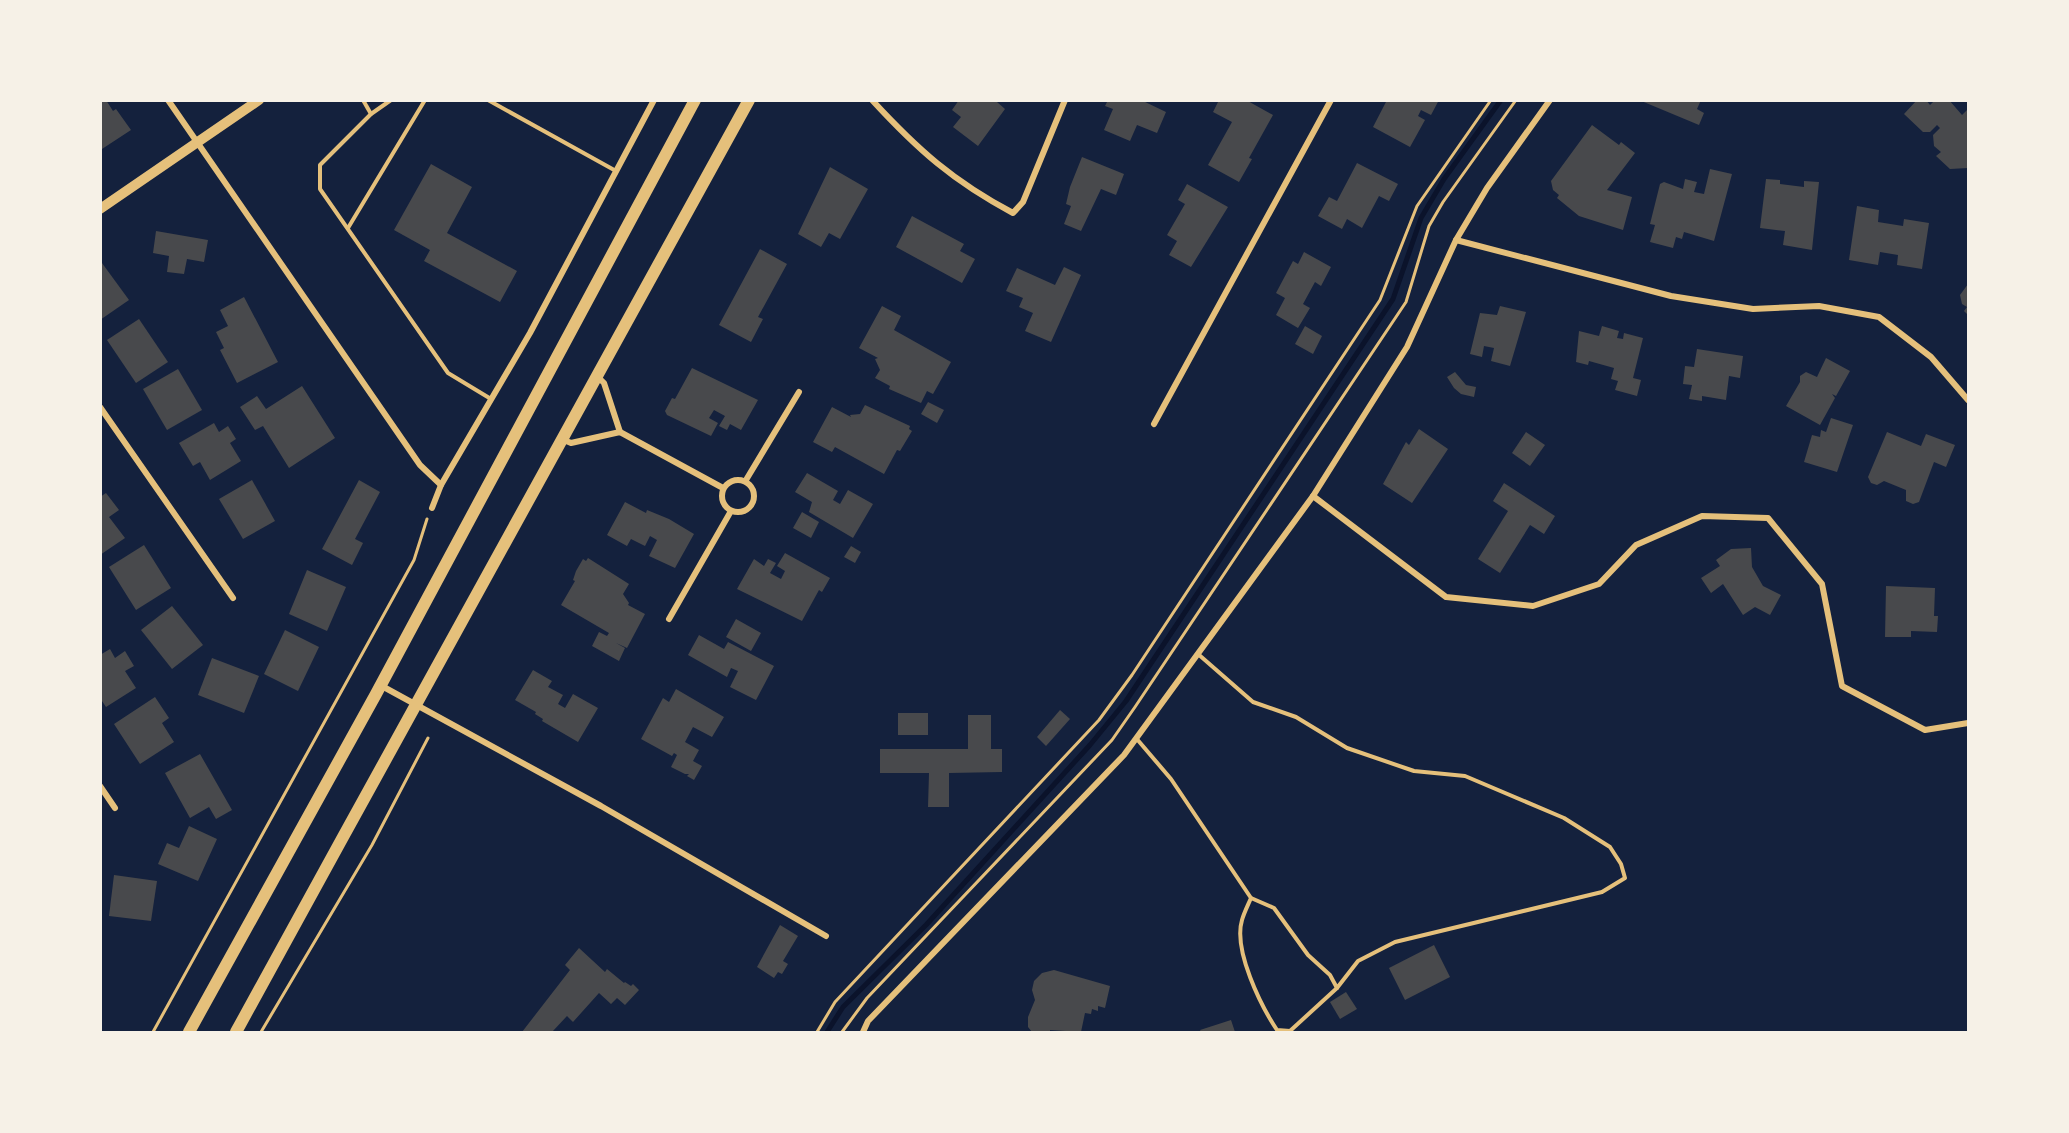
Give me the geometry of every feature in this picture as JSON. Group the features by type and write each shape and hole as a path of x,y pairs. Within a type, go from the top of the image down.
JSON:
{"main road":[{"path":"189,1032 380,685 695,100"},
{"path":"236,1032 415,703 564,440 749,100"}],"street":[{"path":"168,100 420,465 441,485"},
{"path":"100,209 259,100"},
{"path":"432,508 441,485 492,399 654,100"},
{"path":"872,100 914,145 946,172 1013,213 1023,202 1065,100"},
{"path":"1154,424 1331,100"},
{"path":"863,1032 868,1021 1116,764 1198,654 1314,496 1407,347 1456,240 1487,188 1550,100"},
{"path":"1456,240 1671,296 1753,309 1818,306 1879,317 1931,357 1968,400"},
{"path":"598,377 604,383 620,432"},
{"path":"746,480 799,392"},
{"path":"100,407 233,598"},
{"path":"564,440 571,443 620,432 723,489"},
{"path":"732,480 746,480 754,490 754,503 744,512 731,511 722,501 723,489 732,480"},
{"path":"1314,496 1446,597 1533,606 1599,584 1636,545 1702,516 1768,518 1822,584 1842,686 1925,730 1968,723"},
{"path":"669,619 731,511"},
{"path":"380,685 826,936"},
{"path":"100,786 116,808"}],"lane":[{"path":"363,100 371,114"},
{"path":"391,100 371,114 320,165 320,189 448,373 492,399"},
{"path":"348,228 424,100"},
{"path":"488,100 617,171"},
{"path":"1198,654 1253,702 1296,717 1347,748 1414,771 1465,776 1503,790 1564,818 1610,847 1621,864 1625,878 1602,892 1395,942 1359,961 1337,988 1290,1031 1277,1030 1261,1007 1244,959 1241,922 1251,898"},
{"path":"1136,738 1171,779 1251,898 1274,908 1308,955 1330,975 1337,988"}],"path":[{"path":"817,1032 835,1002 1099,720 1132,675 1380,300 1417,206 1491,100"},
{"path":"842,1032 867,998 1112,740 1406,302 1429,226 1443,202 1516,100"},
{"path":"153,1032 414,560 432,508"},
{"path":"261,1032 372,845 428,738"}],"building":[{"path":"100,100 106,100 113,111 116,109 131,130 102,149"},
{"path":"959,100 999,100 997,102 1005,109 978,146 953,127 961,117 952,110"},
{"path":"1108,100 1141,100 1166,112 1157,133 1137,125 1130,141 1104,130 1113,109 1105,106"},
{"path":"1219,100 1246,100 1273,115 1249,158 1252,159 1239,182 1208,165 1232,122 1213,112"},
{"path":"1387,100 1439,100 1431,115 1421,110 1418,116 1425,120 1410,147 1373,127"},
{"path":"1639,100 1701,100 1697,109 1704,113 1699,125"},
{"path":"1917,100 1926,100 1930,105 1935,100 1949,100 1962,115 1968,111 1968,168 1950,169 1936,156 1941,152 1934,146 1933,135 1940,128 1937,125 1930,132 1923,132 1904,114"},
{"path":"1592,125 1619,145 1621,142 1635,153 1607,190 1632,197 1623,230 1579,216 1557,198 1559,195 1553,190 1551,181"},
{"path":"1082,157 1124,174 1116,195 1101,189 1081,231 1064,224 1071,206 1066,204 1070,187"},
{"path":"1357,163 1398,184 1389,201 1379,196 1362,228 1347,219 1342,229 1318,216 1329,197 1337,201"},
{"path":"431,164 472,187 447,233 517,271 500,302 424,261 430,250 394,230"},
{"path":"830,167 868,189 840,239 829,233 821,247 798,234"},
{"path":"1710,169 1732,174 1714,241 1684,232 1682,239 1676,237 1673,248 1650,242 1655,225 1650,224 1660,184 1664,182 1683,189 1685,179 1697,182 1694,192 1704,194"},
{"path":"1766,179 1780,180 1780,184 1804,187 1804,181 1819,182 1812,250 1783,245 1785,231 1760,228"},
{"path":"1187,184 1228,207 1191,267 1169,255 1177,241 1167,235 1185,204 1178,200"},
{"path":"1857,206 1879,210 1878,222 1903,226 1904,219 1929,223 1922,269 1897,265 1898,255 1880,252 1878,265 1849,260"},
{"path":"912,216 964,244 960,251 975,259 962,283 896,247"},
{"path":"156,231 208,240 204,262 187,259 184,274 167,272 169,256 153,253"},
{"path":"760,249 787,264 758,317 763,319 751,342 719,325"},
{"path":"1304,252 1331,267 1321,286 1315,282 1303,304 1310,308 1298,328 1276,315 1285,298 1276,293 1293,261 1298,264"},
{"path":"102,263 129,300 100,320 100,264"},
{"path":"1064,267 1081,275 1051,342 1025,331 1033,313 1019,307 1023,298 1006,291 1017,268 1055,285"},
{"path":"1968,284 1968,315 1964,311 1967,307 1962,304 1960,295"},
{"path":"244,297 278,362 237,383 220,350 224,348 216,332 228,326 220,310"},
{"path":"882,306 901,316 894,330 951,362 933,394 927,391 921,403 889,389 890,386 875,378 880,370 875,359 878,358 859,348"},
{"path":"1500,306 1526,312 1510,366 1491,361 1494,348 1484,346 1482,357 1470,354 1480,313 1497,315"},
{"path":"139,319 168,362 136,383 107,340"},
{"path":"1305,326 1322,336 1313,354 1295,344"},
{"path":"1602,326 1619,331 1617,338 1623,339 1624,333 1643,338 1633,378 1641,380 1637,396 1615,390 1618,381 1611,379 1614,368 1589,361 1588,365 1576,362 1579,331 1599,336"},
{"path":"1697,349 1743,356 1740,378 1729,376 1726,400 1702,396 1702,401 1689,399 1692,385 1683,384 1685,366 1694,367"},
{"path":"1826,358 1850,371 1836,396 1832,394 1835,398 1820,425 1786,406 1800,382 1800,376 1806,372 1817,377"},
{"path":"692,368 758,400 741,430 730,424 727,430 719,426 725,416 714,410 709,418 718,423 711,436 667,415 665,411 672,398 675,399"},
{"path":"178,369 202,410 167,430 143,389"},
{"path":"1455,372 1466,385 1476,387 1474,397 1461,394 1454,388 1447,377"},
{"path":"302,386 335,438 289,468 263,426 255,430 240,407 257,396 266,409"},
{"path":"928,402 944,410 937,423 921,414"},
{"path":"865,405 910,426 909,429 912,431 900,451 897,450 884,474 835,447 832,452 813,442 832,407 851,417 850,415 860,414"},
{"path":"1831,418 1853,425 1837,472 1804,462 1812,435 1820,437 1821,430 1826,432"},
{"path":"214,423 219,432 228,426 236,439 230,443 241,461 210,480 200,462 193,466 179,443"},
{"path":"1419,429 1448,449 1412,503 1383,484 1406,442 1409,445"},
{"path":"1526,432 1545,445 1530,466 1512,453"},
{"path":"1887,432 1921,446 1926,434 1955,445 1946,467 1934,462 1919,502 1913,504 1906,501 1906,490 1884,481 1877,485 1871,483 1868,477"},
{"path":"807,473 838,491 833,500 840,504 848,490 873,504 853,538 809,512 812,502 795,492"},
{"path":"252,480 275,521 243,539 219,499"},
{"path":"359,480 380,492 355,539 363,543 352,565 322,549"},
{"path":"1504,483 1555,516 1544,534 1530,525 1500,573 1478,559 1508,511 1493,501"},
{"path":"106,493 119,510 109,517 125,538 100,555 100,497"},
{"path":"625,502 646,513 647,510 669,519 694,534 675,568 649,556 657,540 650,536 645,546 631,539 627,546 607,535"},
{"path":"802,512 819,522 811,538 793,528"},
{"path":"144,545 171,588 136,610 109,567"},
{"path":"851,546 861,552 855,563 844,557"},
{"path":"1751,548 1752,567 1763,586 1781,595 1770,615 1755,607 1743,615 1723,584 1711,593 1701,578 1720,566 1716,560 1731,549"},
{"path":"785,553 830,578 822,592 819,590 802,621 737,589 754,559 764,566 768,559 776,563 770,573 781,579 785,571 777,566"},
{"path":"588,558 629,584 623,594 628,605 645,614 627,648 616,643 625,648 619,661 592,646 599,632 607,636 609,633 561,605 575,581 573,580 576,571 583,559 586,561"},
{"path":"307,570 346,587 327,631 289,614"},
{"path":"1886,586 1935,588 1934,616 1938,616 1937,632 1911,631 1911,637 1885,637"},
{"path":"172,606 203,645 172,669 141,630"},
{"path":"736,619 761,633 751,651 726,637"},
{"path":"285,630 319,647 298,691 264,674"},
{"path":"699,635 724,649 728,642 774,666 756,700 730,687 738,671 731,668 727,677 688,655"},
{"path":"110,649 115,658 125,651 134,666 125,671 136,688 106,707 100,698 100,655"},
{"path":"212,658 259,676 244,713 198,695"},
{"path":"533,670 552,681 548,687 563,695 558,704 565,708 573,694 598,708 578,742 542,721 543,719 535,714 536,712 515,700"},
{"path":"676,689 724,717 712,737 693,727 685,742 699,750 693,761 702,766 694,780 687,776 689,774 671,767 677,755 674,753 672,756 641,739 663,698 669,702"},
{"path":"155,697 169,718 162,723 174,742 140,764 114,724"},
{"path":"1060,710 1070,719 1046,746 1037,737"},
{"path":"898,713 928,713 928,735 898,735"},
{"path":"968,715 991,715 991,749 1002,749 1002,772 949,773 949,807 928,807 929,773 880,773 880,749 968,749"},
{"path":"200,754 232,810 216,819 209,807 190,818 165,773"},
{"path":"189,826 217,839 198,881 158,864 167,843 179,848"},
{"path":"114,875 157,881 151,921 109,916"},
{"path":"780,925 798,936 783,961 788,964 782,974 778,972 774,978 757,967"},
{"path":"1434,945 1450,977 1405,1000 1389,968"},
{"path":"579,948 605,972 607,969 624,983 631,986 633,984 639,990 625,1005 617,998 611,1004 599,993 573,1022 567,1016 552,1032 522,1032 570,970 565,965"},
{"path":"1054,970 1110,986 1105,1008 1098,1006 1098,1011 1092,1009 1091,1014 1085,1013 1081,1032 1050,1030 1050,1032 1032,1032 1028,1027 1028,1017 1035,1000 1032,990 1034,981 1042,973"},
{"path":"1346,992 1357,1009 1340,1019 1330,1002"},
{"path":"1231,1020 1235,1032 1201,1032 1200,1030"}],"waterway":[{"path":"827,1032 843,1007 926,925 1090,745 1126,701 1393,299 1421,218 1444,179 1501,100"}]}
